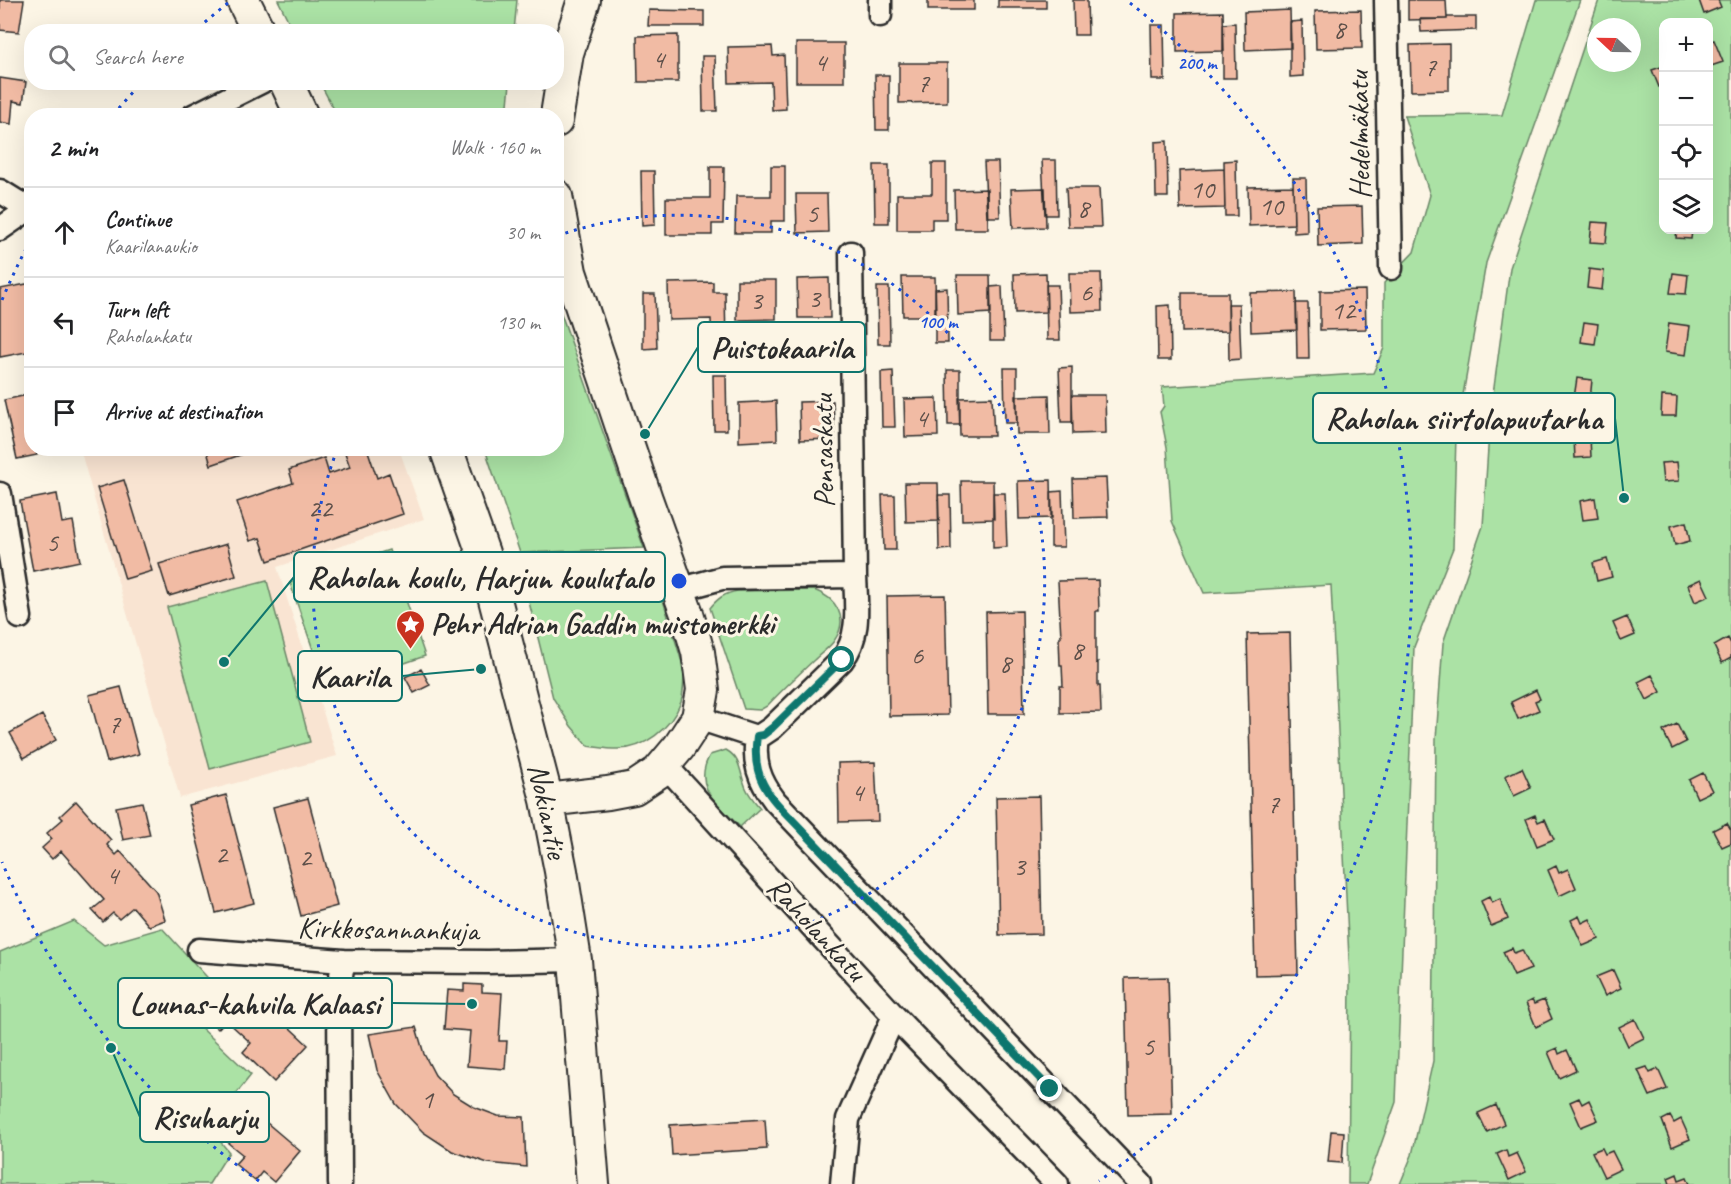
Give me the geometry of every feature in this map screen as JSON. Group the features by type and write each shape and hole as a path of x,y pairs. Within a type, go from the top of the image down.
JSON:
{"street":[{"path":"243,0 255,24"},
{"path":"564,72 567,53 584,0"},
{"name":"Hedelmäkatu","path":"1386,0 1391,268"},
{"path":"209,108 245,90"},
{"path":"290,90 298,108"},
{"path":"558,108 561,90"},
{"path":"0,191 24,205"},
{"path":"0,229 24,212"},
{"path":"547,800 634,788 665,765 698,718 703,690 701,666 678,590 570,272 564,239"},
{"name":"Pensaskatu","path":"757,736 763,735 772,728 842,660 850,650 855,629 851,253"},
{"name":"Nokiantie","path":"449,456 486,561 547,800 561,870 575,960 593,1184"},
{"path":"0,494 21,617"},
{"path":"678,590 713,579 751,576 855,576"},
{"path":"698,718 757,736"},
{"name":"Raholankatu","path":"757,736 755,750 758,775 775,801 1141,1184"},
{"name":"Raholankatu","path":"665,765 894,1016 1057,1184"},
{"name":"Kirkkosannankuja","path":"199,950 342,961 575,960"},
{"path":"340,1184 339,991 342,961"},
{"path":"842,1184 848,1119 894,1016"}],"shaded area":[{"path":"82,456 402,456 424,519 277,567 337,756 180,798"}],"green space":[{"path":"278,0 517,0 515,24 290,24"},
{"path":"1536,0 1580,0 1486,263 1456,435 1453,548 1414,647 1396,1102 1367,1184 1348,1184 1350,979 1331,585 1204,593 1172,521 1167,447 1160,412 1164,406 1162,387 1373,373 1384,348 1384,283 1414,252 1430,195 1404,116 1502,115"},
{"path":"1599,0 1731,0 1731,1184 1400,1184 1412,1155 1433,1061 1436,739 1443,643 1483,526 1490,417 1510,268 1587,36 1587,72 1641,72 1641,18 1593,18"},
{"path":"324,90 509,90 508,105 502,108 333,108"},
{"path":"564,321 644,548 520,553 487,456 564,456"},
{"path":"389,550 425,656 327,690 290,583"},
{"path":"653,567 684,669 681,702 663,729 637,746 613,749 588,746 571,726 553,698 523,578 527,570"},
{"path":"267,581 310,742 210,769 167,607"},
{"path":"814,590 829,598 838,610 841,617 839,633 827,649 767,706 760,710 744,709 710,608 722,596 738,591"},
{"path":"726,750 738,762 747,791 760,808 740,827 710,795 704,777 705,766 710,755"},
{"path":"74,921 104,945 162,928 217,988 194,1021 251,1075 209,1128 229,1152 209,1184 0,1184 0,952"}],"building":[{"path":"0,0 24,0 19,32 0,30"},
{"path":"928,0 974,0 974,10 928,10"},
{"path":"998,0 1046,0 1046,8 998,8"},
{"path":"1073,0 1087,0 1088,35 1074,35"},
{"path":"1408,0 1446,0 1447,19 1408,20"},
{"path":"1699,0 1718,0 1721,7 1704,14"},
{"path":"649,10 704,11 704,26 648,26"},
{"path":"1290,10 1291,48 1245,50 1244,12"},
{"path":"1361,10 1362,48 1316,49 1315,11"},
{"path":"1223,12 1224,51 1177,52 1177,13"},
{"path":"1447,17 1476,17 1476,30 1421,32 1420,19 1447,19"},
{"path":"1302,21 1303,76 1290,77 1290,22"},
{"path":"1235,23 1236,78 1223,78 1223,24"},
{"path":"1151,25 1164,25 1165,80 1152,80"},
{"path":"678,35 678,82 638,82 637,36"},
{"path":"1713,40 1723,62 1713,65"},
{"path":"796,43 844,43 844,82 796,82"},
{"path":"1449,44 1449,90 1411,91 1410,45"},
{"path":"772,46 773,56 784,55 786,109 772,110 771,82 729,83 728,47"},
{"path":"702,56 715,56 717,111 703,111"},
{"path":"899,63 947,63 947,102 899,103"},
{"path":"1659,68 1659,87 1652,70"},
{"path":"875,75 889,75 889,130 876,130"},
{"path":"0,78 24,82 23,103 13,101 11,124 0,122"},
{"path":"1167,141 1168,197 1156,197 1155,142"},
{"path":"1042,160 1056,160 1057,215 1045,215"},
{"path":"1236,160 1237,216 1225,216 1224,161"},
{"path":"984,162 998,162 1000,217 987,217"},
{"path":"932,163 946,163 946,219 932,219 932,230 897,230 897,194 932,194"},
{"path":"874,165 889,165 889,223 875,223"},
{"path":"771,166 785,166 785,221 771,221 771,233 735,233 736,196 771,196"},
{"path":"710,167 724,167 723,224 712,224 712,235 666,235 666,198 710,198"},
{"path":"1224,169 1225,208 1180,209 1179,171"},
{"path":"641,171 654,171 655,225 642,226"},
{"path":"1293,178 1306,178 1307,232 1294,233"},
{"path":"1293,186 1294,224 1249,226 1248,187"},
{"path":"1045,188 1046,227 1013,228 1011,189"},
{"path":"1066,188 1099,188 1101,227 1068,227"},
{"path":"987,189 988,229 955,229 954,190"},
{"path":"796,194 827,194 828,232 797,233"},
{"path":"1362,206 1363,244 1318,246 1317,207"},
{"path":"1592,222 1608,223 1606,243 1590,242"},
{"path":"1676,234 1692,234 1691,239 1676,238"},
{"path":"1589,269 1604,271 1602,290 1587,288"},
{"path":"1046,273 1047,312 1015,313 1014,274"},
{"path":"1069,273 1101,273 1102,311 1070,312"},
{"path":"1673,273 1688,275 1686,294 1670,293"},
{"path":"957,275 990,275 991,313 958,315"},
{"path":"902,277 935,277 936,316 903,316"},
{"path":"829,278 830,318 798,318 797,279"},
{"path":"737,280 776,280 776,319 737,320"},
{"path":"713,282 713,292 725,292 726,346 712,346 711,319 669,320 668,283"},
{"path":"24,284 24,352 0,357 0,289"},
{"path":"1046,285 1058,285 1060,340 1047,340"},
{"path":"1002,286 1004,341 990,341 990,287"},
{"path":"877,287 889,287 890,344 878,344"},
{"path":"947,288 948,343 935,343 935,289"},
{"path":"1365,290 1366,329 1320,330 1320,291"},
{"path":"1296,292 1297,330 1251,332 1250,293"},
{"path":"1182,293 1228,293 1229,331 1182,332"},
{"path":"643,294 655,294 657,348 643,349"},
{"path":"1296,303 1308,303 1309,359 1297,359"},
{"path":"1228,304 1239,304 1241,359 1229,360"},
{"path":"1170,305 1171,360 1158,360 1157,306"},
{"path":"1584,322 1598,324 1595,344 1581,342"},
{"path":"1669,323 1690,326 1686,355 1665,352"},
{"path":"1072,367 1072,422 1061,422 1059,368"},
{"path":"1004,368 1017,368 1017,423 1005,423"},
{"path":"947,370 960,370 960,425 948,425"},
{"path":"893,371 895,427 882,427 881,372"},
{"path":"713,375 726,375 727,430 714,430"},
{"path":"1577,378 1592,380 1590,400 1574,398"},
{"path":"1049,395 1050,434 1017,434 1016,396"},
{"path":"1072,395 1105,395 1106,433 1073,434"},
{"path":"24,396 24,456 32,456 17,459 4,400"},
{"path":"1662,396 1677,397 1676,416 1661,416"},
{"path":"992,397 994,436 960,436 959,398"},
{"path":"937,398 938,436 905,437 904,399"},
{"path":"776,401 777,440 739,442 739,403"},
{"path":"833,401 835,439 800,440 799,402"},
{"path":"1574,438 1590,438 1591,457 1575,458"},
{"path":"208,456 237,456 211,465"},
{"path":"346,456 370,456 377,478 389,473 403,514 268,561 260,538 250,541 237,502 293,483 289,470 324,458 329,474 350,467"},
{"path":"1677,462 1679,481 1663,482 1661,463"},
{"path":"1106,478 1108,517 1074,518 1073,479"},
{"path":"124,480 152,571 125,579 97,488"},
{"path":"1051,480 1052,518 1019,519 1018,481"},
{"path":"961,481 993,481 994,519 962,520"},
{"path":"905,483 938,483 939,521 906,522"},
{"path":"1062,491 1064,547 1051,547 1051,492"},
{"path":"993,493 1005,493 1007,547 993,548"},
{"path":"57,494 62,523 73,521 80,561 33,571 20,501"},
{"path":"882,495 895,495 896,550 884,550"},
{"path":"938,495 950,495 951,549 939,550"},
{"path":"1595,498 1598,518 1583,520 1580,501"},
{"path":"1686,522 1690,541 1675,545 1671,526"},
{"path":"227,544 236,576 169,596 159,564"},
{"path":"1607,559 1612,577 1597,581 1593,563"},
{"path":"1701,579 1709,596 1695,602 1688,585"},
{"path":"1098,580 1096,663 1098,662 1101,712 1060,713 1060,686 1063,686 1062,665 1060,665 1058,581"},
{"path":"945,595 948,715 889,716 887,596"},
{"path":"1022,611 1024,714 988,714 986,612"},
{"path":"1627,617 1635,635 1621,641 1613,623"},
{"path":"1290,633 1298,974 1255,975 1247,634"},
{"path":"1728,638 1731,644 1731,658 1722,663 1714,646"},
{"path":"421,669 430,685 414,693 405,677"},
{"path":"1652,675 1661,692 1647,700 1638,682"},
{"path":"121,687 139,754 107,762 89,695"},
{"path":"1536,690 1540,699 1535,701 1539,710 1518,719 1511,702"},
{"path":"42,715 56,740 24,758 10,733"},
{"path":"1677,724 1686,742 1672,749 1663,731"},
{"path":"875,762 878,821 839,822 838,763"},
{"path":"1522,768 1531,788 1514,796 1505,776"},
{"path":"1703,773 1712,791 1697,798 1689,780"},
{"path":"226,795 254,903 216,913 188,805"},
{"path":"1039,796 1042,934 999,935 996,797"},
{"path":"308,798 337,906 301,916 273,807"},
{"path":"76,801 111,840 107,845 116,855 120,851 156,891 165,920 149,926 133,907 119,919 113,913 103,922 92,910 104,900 61,851 52,859 42,848 52,839 47,833 63,819 60,816"},
{"path":"142,802 150,835 123,840 116,807"},
{"path":"1535,815 1538,822 1545,819 1554,839 1537,846 1526,819"},
{"path":"1727,823 1731,830 1731,843 1722,847 1713,830"},
{"path":"1556,866 1559,873 1568,869 1576,888 1559,896 1548,870"},
{"path":"1489,897 1492,903 1500,899 1508,919 1491,926 1481,901"},
{"path":"1579,916 1582,923 1590,919 1599,939 1583,946 1571,920"},
{"path":"1512,948 1514,953 1522,950 1531,969 1514,976 1503,952"},
{"path":"1613,970 1621,988 1605,996 1596,977"},
{"path":"1168,977 1172,1114 1128,1115 1125,978"},
{"path":"240,981 308,1045 274,1082 243,1052 251,1043 226,1020 218,1029 205,1017"},
{"path":"464,984 482,985 482,992 502,993 499,1041 507,1041 505,1069 467,1066 470,1031 444,1029 447,990 464,991"},
{"path":"1532,1000 1534,1004 1544,1000 1552,1019 1536,1027 1526,1003"},
{"path":"1635,1019 1644,1038 1628,1046 1619,1027"},
{"path":"416,1027 424,1054 435,1075 453,1094 474,1107 498,1116 524,1117 526,1167 488,1163 452,1151 423,1132 396,1104 377,1070 369,1034"},
{"path":"1557,1048 1559,1054 1567,1050 1576,1070 1559,1078 1548,1052"},
{"path":"1647,1067 1650,1073 1658,1069 1667,1089 1650,1096 1638,1070"},
{"path":"1579,1098 1582,1104 1589,1100 1598,1120 1581,1127 1570,1102"},
{"path":"1496,1105 1504,1124 1487,1132 1478,1113"},
{"path":"254,1112 300,1151 274,1182 262,1172 255,1181 235,1164 243,1155 228,1143"},
{"path":"1670,1116 1674,1123 1681,1119 1690,1139 1672,1147 1662,1120"},
{"path":"765,1119 767,1149 672,1155 670,1125"},
{"path":"1331,1131 1344,1132 1342,1163 1328,1162"},
{"path":"1602,1148 1605,1154 1612,1151 1621,1169 1604,1177 1592,1152"},
{"path":"1506,1150 1508,1157 1517,1153 1526,1172 1509,1180 1497,1154"},
{"path":"1677,1174 1679,1180 1687,1177 1690,1184 1670,1184 1668,1178"}],"place":[{"name":"Puistokaarila","path":"645,434"},
{"name":"Raholan siirtolapuutarha","path":"1624,498"},
{"name":"Pehr Adrian Gaddin muistomerkki","path":"410,650"},
{"name":"Raholan koulu, Harjun koulutalo","path":"224,662"},
{"name":"Kaarila","path":"481,669"},
{"name":"Lounas-kahvila Kalaasi","path":"472,1004"},
{"name":"Risuharju","path":"111,1048"}],"route":[{"path":"842,660 767,733 757,736 755,750 758,775 775,801 1050,1089"}]}
